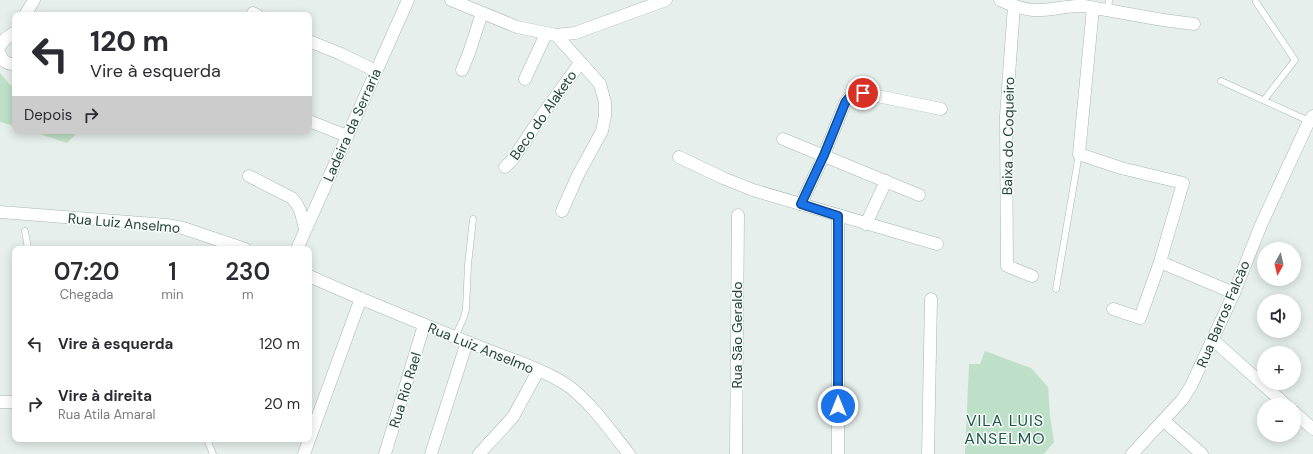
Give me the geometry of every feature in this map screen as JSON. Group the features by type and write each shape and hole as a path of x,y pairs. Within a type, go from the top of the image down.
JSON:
{"street":[{"path":"28,12 34,0"},
{"name":"Ladeira da Serraria","path":"298,246 408,0"},
{"path":"451,0 517,27 551,35 575,33 666,0"},
{"path":"1000,0 1014,6 1034,10 1075,5 1093,8 1108,5 1194,24"},
{"name":"Baixa do Coqueiro","path":"1014,6 1006,116 1007,266 1032,276"},
{"path":"1093,8 1079,154 1121,168 1184,183 1160,262 1140,318 1113,309"},
{"path":"462,70 482,13"},
{"path":"0,46 5,39 12,34"},
{"path":"551,35 600,84 605,102 605,116 602,131 578,175 562,211"},
{"path":"525,79 551,35"},
{"path":"312,42 376,71"},
{"path":"0,54 3,60 7,63 12,64"},
{"name":"Beco do Alaketo","path":"505,167 513,159 540,118 580,63"},
{"path":"801,204 848,98 852,95 863,93 941,109"},
{"name":"Rua Barros Falcão","path":"1132,454 1164,421 1182,400 1191,386 1234,292 1261,225 1311,118"},
{"path":"312,122 347,136"},
{"path":"783,139 919,195"},
{"path":"679,157 723,178 753,190 937,244"},
{"path":"249,176 292,198 300,209 305,229"},
{"path":"866,224 886,181"},
{"name":"Rua Luiz Anselmo","path":"0,212 167,225 183,228 219,244 229,246"},
{"name":"Rua Sāo Geraldo","path":"736,454 738,215"},
{"path":"838,216 838,454"},
{"path":"1160,262 1234,292"},
{"name":"Rua Luiz Anselmo","path":"312,277 424,326 455,337 560,381 580,396 629,454"},
{"path":"312,432 361,298"},
{"path":"928,454 931,299"},
{"name":"Rua Rio Rael","path":"385,454 424,326"},
{"path":"1213,340 1278,398"},
{"path":"431,454 467,342"},
{"path":"479,454 513,417 538,371"},
{"path":"0,402 12,402"},
{"path":"1301,418 1313,429"},
{"path":"1164,421 1202,454"},
{"path":"304,454 308,442"}],"lane":[{"path":"1256,2 1295,60 1264,100"},
{"path":"1221,81 1264,100 1311,118"},
{"path":"1056,289 1079,154"},
{"path":"455,337 466,309 473,219"},
{"path":"25,231 28,246"},
{"path":"208,442 213,454"}],"green space":[{"path":"0,73 12,86 12,125 0,122"},
{"path":"40,134 76,134 67,143"},
{"path":"985,351 1031,368 1048,387 1054,442 1044,454 965,454 969,364 980,364"}],"district":[{"name":"VILA LUIS ANSELMO","path":"1005,429"}],"route":[{"path":"838,406 838,216 801,204 824,155 845,103 852,95 863,93"}]}
